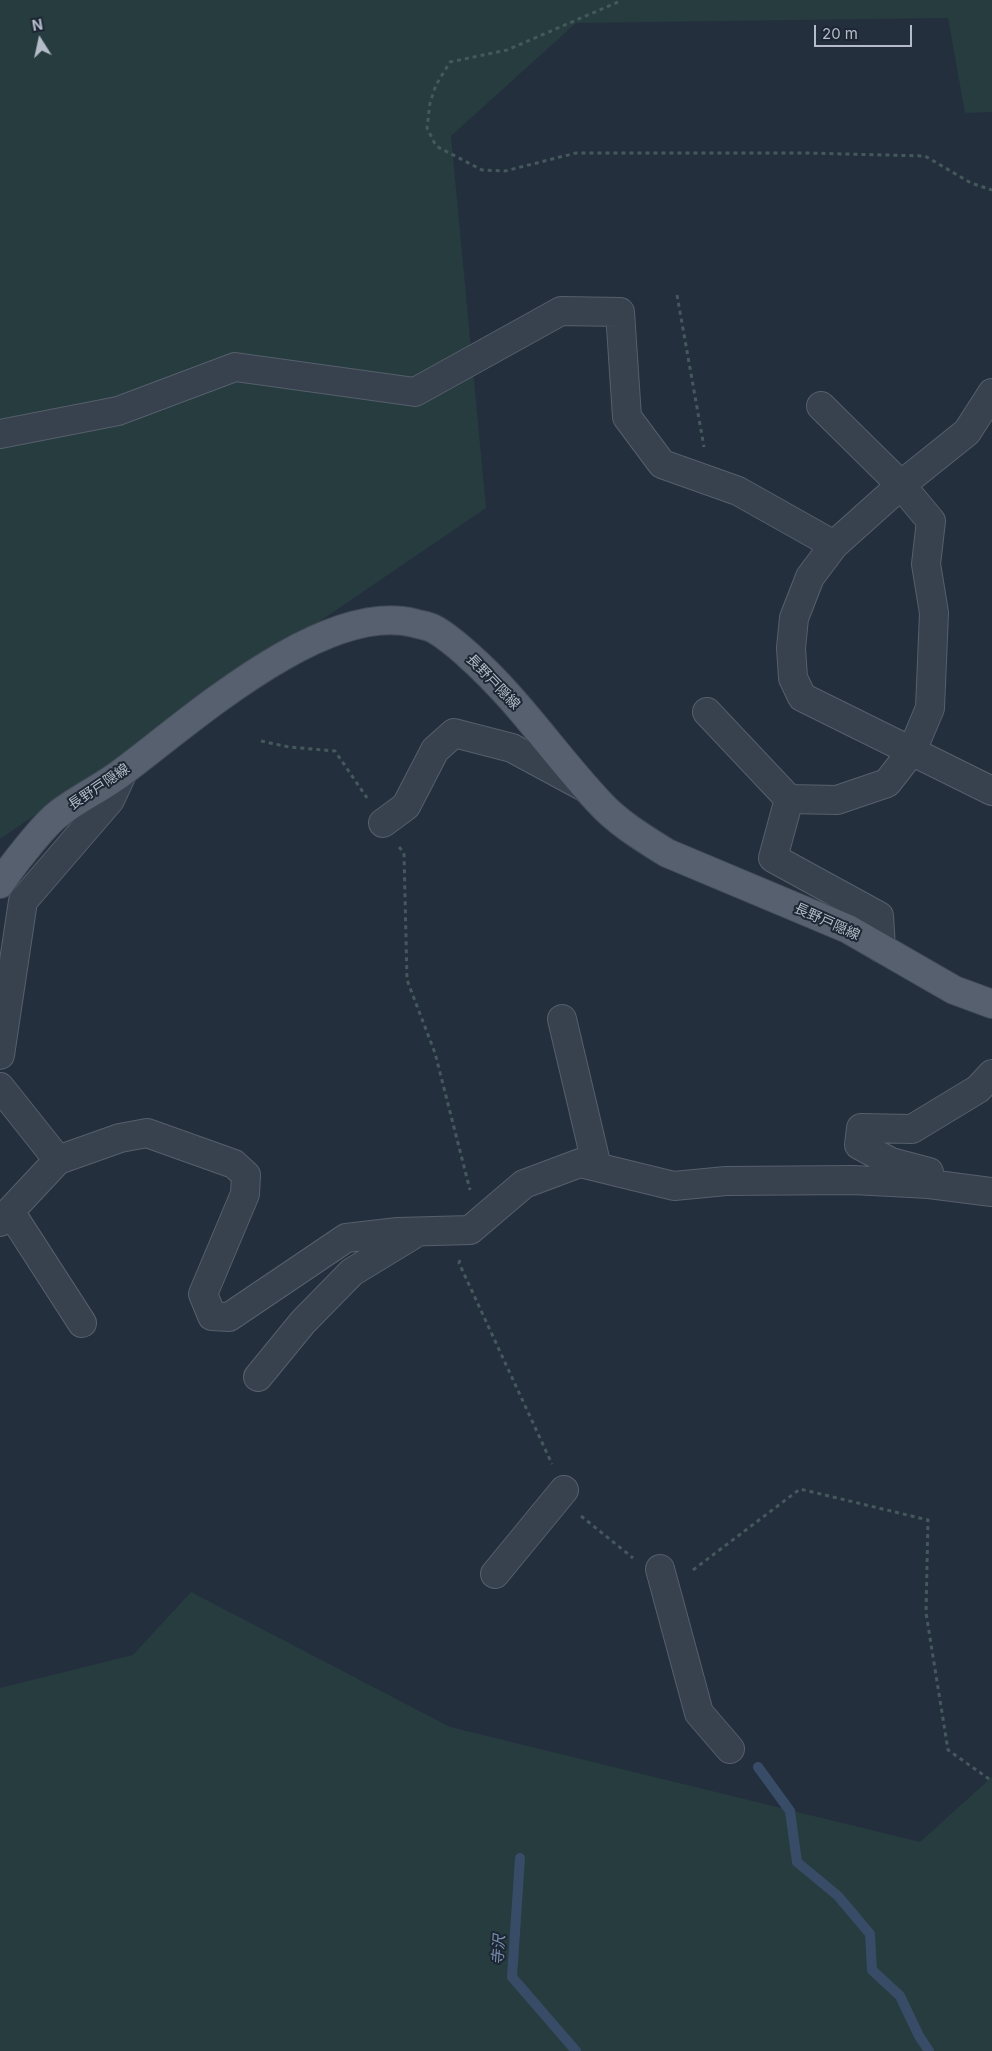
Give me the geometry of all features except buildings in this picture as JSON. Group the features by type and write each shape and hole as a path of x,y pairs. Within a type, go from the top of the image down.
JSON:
{"main road":[{"name":"長野戸隠線","path":"0,884 56,815 123,772 198,713 293,650 328,633 354,625 383,620 408,622 433,628 493,677 587,788 621,822 667,853 848,929 954,990 992,1004"}],"street":[{"path":"0,434 118,411 235,368 416,392 561,310 620,312 627,417 662,464 738,491 834,545"},
{"path":"992,393 968,432 901,484 834,545 810,577 794,618 791,648 793,678 802,698 992,791"},
{"path":"707,712 789,799 837,800 887,783 912,751 930,708 934,613 926,564 931,521 901,484 821,406"},
{"path":"383,823 406,806 435,750 454,733 512,748 587,788"},
{"path":"0,1055 23,901 110,800 123,772"},
{"path":"789,799 773,858 879,916 881,948"},
{"path":"562,1019 597,1168"},
{"path":"928,1184 933,1173 891,1162 860,1145 860,1128 912,1129 978,1089 992,1074"},
{"path":"0,1087 58,1160"},
{"path":"82,1323 5,1218 58,1160 120,1138 147,1133 234,1164 246,1175 246,1194 203,1294 212,1316 229,1317 346,1238 470,1230 524,1184 580,1163 674,1186 726,1180 843,1180 928,1184 992,1192"},
{"path":"258,1376 304,1322 352,1272 418,1232"},
{"path":"495,1574 564,1490"},
{"path":"660,1569 698,1713 730,1749"}],"path":[{"path":"618,2 507,50 450,62 436,85 430,102 427,128 436,146 482,170 505,171 576,153 797,153 926,156 971,183 992,190"},
{"path":"677,295 710,481"},
{"path":"261,741 290,747 335,751 404,853 407,980 435,1053 476,1212 459,1263 573,1510 648,1570 693,1570 800,1489 928,1520 926,1613 948,1750 992,1782"}],"green space":[{"path":"0,0 992,0 992,112 965,113 948,18 576,23 451,136 486,508 0,839"},
{"path":"191,1592 450,1727 920,1842 992,1777 992,2051 0,2051 0,1688 133,1655"}],"waterway":[{"path":"758,1767 790,1811 797,1862 838,1896 870,1934 872,1970 900,1996 919,2036 929,2051"},
{"name":"寺沢","path":"520,1858 512,1977 576,2051"}]}
